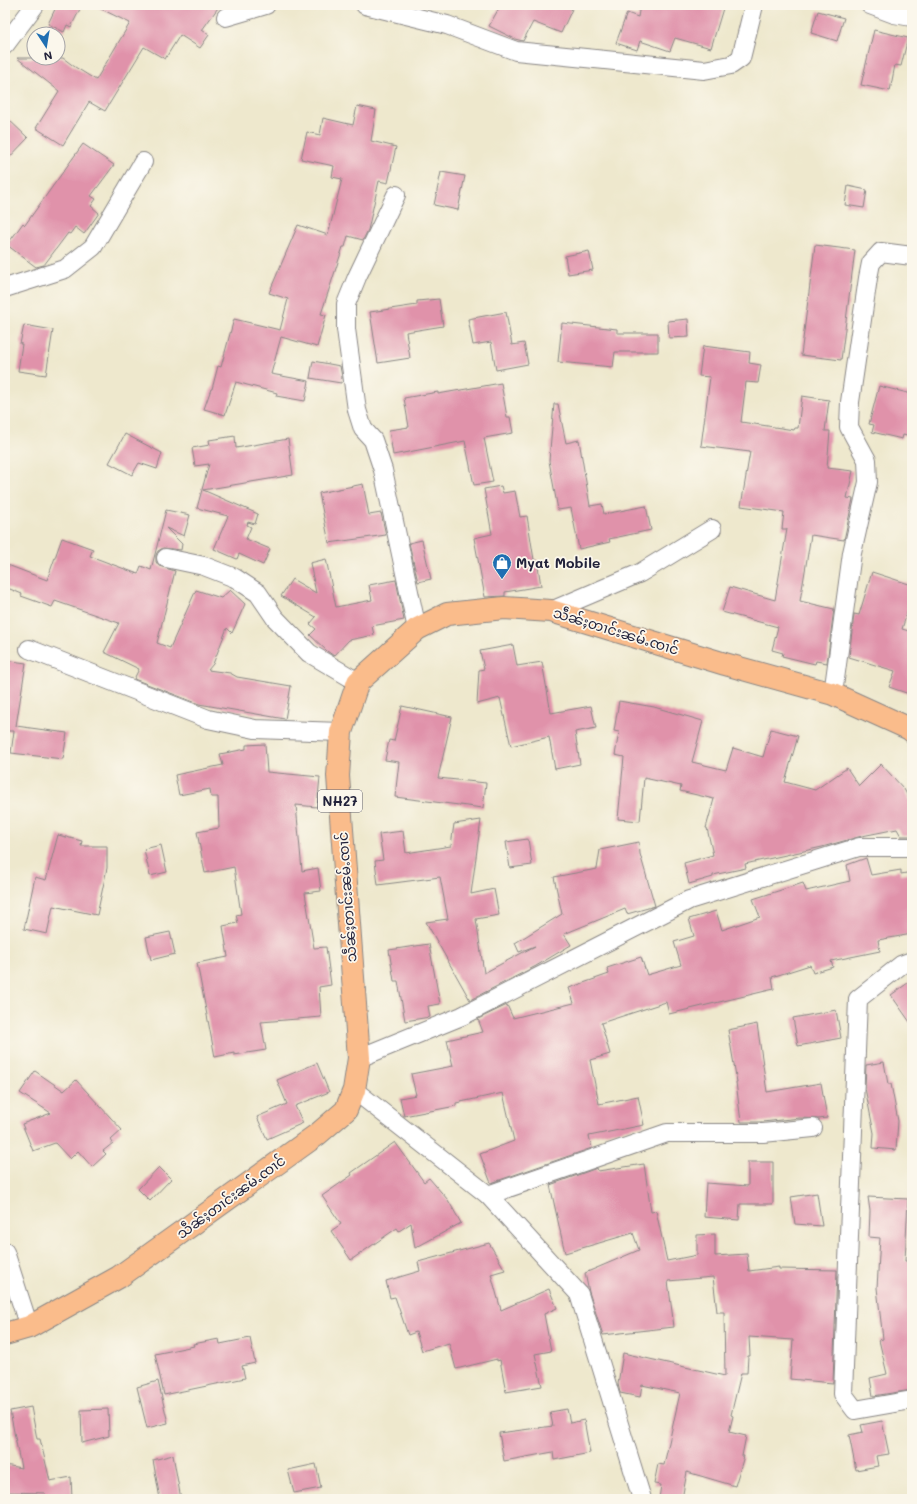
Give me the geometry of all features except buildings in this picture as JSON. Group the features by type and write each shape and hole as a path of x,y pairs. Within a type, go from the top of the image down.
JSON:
{"highway":[{"name":"သဵၼ်ႈတၢင်းၼမ်ႉၸၢင်","path":"5,1334 29,1327 119,1277 318,1134 346,1110 354,1090 359,1058 338,776 341,732 358,682 417,629 447,614 504,608 551,611 726,664 833,694 911,729"}],"street":[{"path":"5,45 35,5"},
{"path":"226,17 266,5"},
{"path":"365,5 446,25 516,52 704,70 731,65 741,58 754,5"},
{"path":"870,5 894,14 912,17"},
{"path":"5,288 65,269 93,247 143,162"},
{"path":"396,195 357,277 346,304 346,329 357,410 363,429 372,440 383,470 417,629"},
{"path":"833,694 852,552 868,482 867,460 849,427 850,402 868,278 871,263 881,252 912,256"},
{"path":"551,611 640,573 712,529"},
{"path":"166,558 204,566 235,578 258,593 275,618 310,653 358,682"},
{"path":"29,649 208,719 255,728 341,732"},
{"path":"359,1058 462,1016 689,900 859,847 912,847"},
{"path":"912,961 901,965 858,999 843,1394 855,1410 912,1400"},
{"path":"354,1090 488,1195 579,1294 642,1499"},
{"path":"488,1195 667,1133 763,1133 813,1128"},
{"path":"5,1252 29,1327"}],"place":[{"name":"Myat Mobile","path":"502,580"}]}
